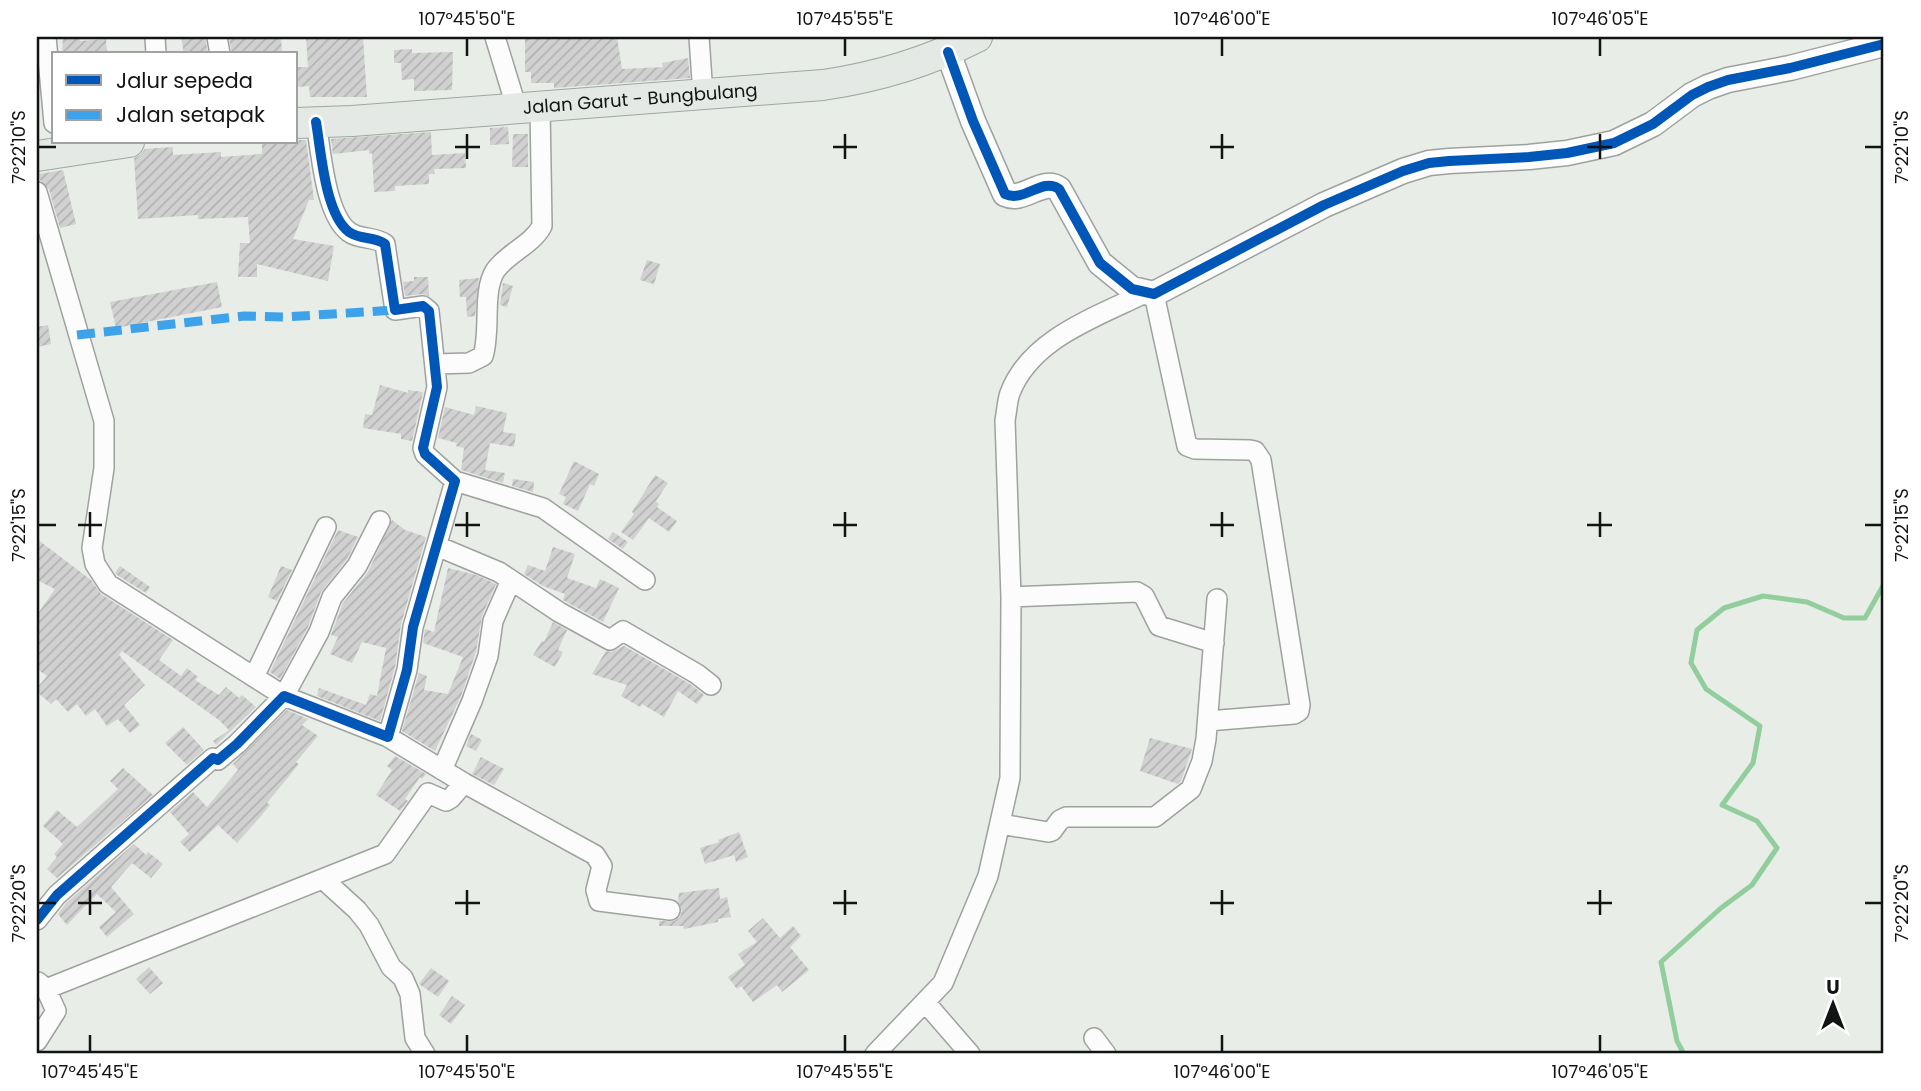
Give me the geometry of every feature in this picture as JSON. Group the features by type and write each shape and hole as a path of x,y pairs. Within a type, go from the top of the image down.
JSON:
{"main road":[{"name":"Jalan Garut - Bungbulang","path":"306,123 703,95 840,82 902,68 948,52 977,37"},
{"path":"51,151 112,144"}],"street":[{"path":"46,37 52,101"},
{"path":"435,365 469,363 484,356 491,279 506,259 542,226 528,108 495,37"},
{"path":"699,37 703,95"},
{"path":"875,1054 943,983 988,876 1000,824 1010,778 1011,597 1005,420 1010,393 1029,361 1056,339 1324,205 1403,172 1439,162 1567,153 1614,143 1653,124 1692,95 1708,87 1884,44"},
{"path":"948,52 973,121 1005,194 1019,197 1054,185 1059,189 1100,264 1132,289 1149,294"},
{"path":"306,123 340,222 356,237 385,244 395,310 423,306 429,311 436,392 423,448 425,454 456,481 543,508 645,580"},
{"path":"37,192 104,421 104,468 92,548 95,565 108,584 284,696 388,737 464,783 595,855 603,866 596,890 599,901 670,910"},
{"path":"1149,294 1187,446 1195,449 1250,450 1255,451 1261,460 1300,705 1299,711 1294,714 1208,721"},
{"path":"388,737 407,670 413,627 456,481"},
{"path":"37,920 57,895 213,758 218,760 237,744 284,696 318,632 332,597 357,566 380,521"},
{"path":"254,677 326,527"},
{"path":"437,546 499,572 559,612 610,640 623,631 711,685"},
{"path":"442,770 472,701 488,656 493,621 511,580"},
{"path":"1011,597 1141,593 1159,626 1214,643"},
{"path":"1000,824 1048,832 1066,817 1155,817 1191,789 1202,761 1208,721 1217,598"},
{"path":"37,1041 56,1011 41,985 384,854 428,793 446,801 464,783"},
{"path":"323,879 357,910 369,925 391,967 403,978 410,994 415,1038 425,1054"},
{"path":"925,1002 970,1054"}],"building":[{"path":"63,37 81,37 80,41 106,39 107,52 62,52"},
{"path":"181,37 205,37 208,52 184,52"},
{"path":"229,37 281,37 282,52 232,52"},
{"path":"306,37 363,37 367,97 310,97 309,86 298,87 298,67 308,67"},
{"path":"525,37 617,37 622,69 663,67 662,63 688,58 690,78 554,88 554,83 531,83 531,72 525,72"},
{"path":"412,49 412,53 453,52 452,90 414,91 414,79 402,80 401,63 394,63 394,50"},
{"path":"508,127 509,144 490,145 490,128"},
{"path":"431,132 432,155 465,153 466,168 434,169 435,174 429,174 429,184 395,186 395,191 374,192 372,153 369,154 369,150 333,154 331,139"},
{"path":"513,134 528,134 528,167 512,167"},
{"path":"298,140 306,140 314,200 309,200 293,239 334,246 328,281 257,264 257,277 238,277 240,243 250,243 248,217 198,219 198,215 138,219 134,158 145,149 173,147 173,155 221,152 221,157 262,154 262,144 299,142"},
{"path":"63,170 76,224 60,228 49,189 40,180 39,174"},
{"path":"647,260 660,264 654,284 640,280"},
{"path":"414,277 428,277 429,296 405,296 403,282 414,281"},
{"path":"479,278 475,316 467,317 466,297 460,297 459,280"},
{"path":"217,282 222,307 116,328 110,302"},
{"path":"503,283 513,286 507,307 500,305"},
{"path":"48,325 51,344 37,347 37,327"},
{"path":"380,385 408,393 408,390 423,392 412,441 401,439 401,434 363,428 365,414 372,415"},
{"path":"476,406 507,413 503,432 516,434 514,447 490,443 485,470 505,473 503,483 461,470 464,448 456,446 457,443 438,438 445,407 474,415"},
{"path":"574,461 599,474 594,486 590,484 578,511 563,504 566,497 559,494"},
{"path":"655,475 668,483 656,501 659,504 657,507 677,521 669,532 649,518 633,540 621,532"},
{"path":"513,479 534,482 533,492 512,486"},
{"path":"392,520 405,530 426,537 401,624 395,667 380,721 317,696 319,688 366,705 370,694 377,696 386,648 362,642 352,663 330,654 338,637 331,635 343,603 368,572"},
{"path":"338,530 358,537 347,559 321,592 308,627 280,679 270,672"},
{"path":"613,532 628,542 623,549 608,539"},
{"path":"37,539 91,580 101,594 173,640 159,660 181,676 187,668 198,677 195,680 219,695 226,687 239,698 242,695 256,707 216,745 213,741 229,730 219,720 122,651 119,655 145,685 124,705 140,725 130,733 118,719 107,726 95,709 86,716 77,704 68,712 56,699 51,704 37,692 37,688 47,676 37,669 37,615 55,589 37,580"},
{"path":"553,547 575,554 567,578 596,588 600,579 619,588 603,622 563,600 565,594 543,586 524,574 528,565 545,571"},
{"path":"120,566 150,587 146,593 115,573"},
{"path":"281,566 292,570 277,601 268,597"},
{"path":"448,568 476,575 496,584 482,616 476,652 461,696 435,751 402,731 419,673 427,676 424,690 448,694 463,657 423,643 425,629 434,632"},
{"path":"553,622 567,630 558,650 563,652 555,667 533,655 542,641 544,642"},
{"path":"624,646 704,695 697,704 678,691 664,717 621,696 627,685 592,674 606,651 611,652"},
{"path":"287,710 308,719 302,725 318,736 296,762 299,764 267,803 270,805 237,843 218,825 190,852 180,842 189,834 170,812 193,792 207,807 238,770 233,764"},
{"path":"183,727 204,750 187,765 165,743"},
{"path":"471,734 482,740 476,751 466,746"},
{"path":"1150,738 1192,749 1178,784 1140,771"},
{"path":"395,756 426,774 422,779 420,777 400,811 376,795 392,770 387,766"},
{"path":"481,757 504,769 494,785 472,774"},
{"path":"123,768 153,795 57,878 47,869 57,857 54,854 63,844 43,826 57,810 77,827 118,789 110,781"},
{"path":"739,832 748,857 736,862 734,855 705,864 700,848"},
{"path":"134,844 146,855 148,852 163,864 151,878 132,863 111,887 134,914 107,937 99,927 116,912 97,894 67,925 58,914 66,903"},
{"path":"719,888 720,899 727,897 731,917 684,929 683,926 659,926 659,921 674,921 680,917 682,911 678,901 679,893"},
{"path":"763,918 780,938 793,926 801,936 790,947 809,970 782,992 777,985 753,1002 741,986 737,989 728,977 745,965 738,954 757,942 748,931"},
{"path":"149,967 163,983 150,994 136,979"},
{"path":"431,968 449,981 438,997 419,984"},
{"path":"452,996 465,1005 451,1024 439,1015"}],"waterway":[{"path":"1684,1054 1677,1041 1661,962 1721,908 1752,885 1777,848 1757,821 1722,805 1753,763 1760,726 1706,689 1691,663 1697,630 1724,608 1763,596 1807,602 1844,618 1865,618 1884,584"}],"marked path":[{"path":"77,335 244,316 285,317 395,310"}],"cycle path":[{"path":"948,52 973,121 1005,194 1019,195 1046,186 1059,189 1100,263 1132,289 1154,294 1324,205 1403,171 1429,163 1567,153 1614,143 1653,124 1692,95 1708,87 1884,44"},
{"path":"37,920 57,895 213,758 218,760 237,744 284,696 388,737 407,670 413,627 455,481 425,454 423,448 437,387 429,311 423,306 395,310 385,244 353,234 341,223 334,211 325,181 316,122"}]}
